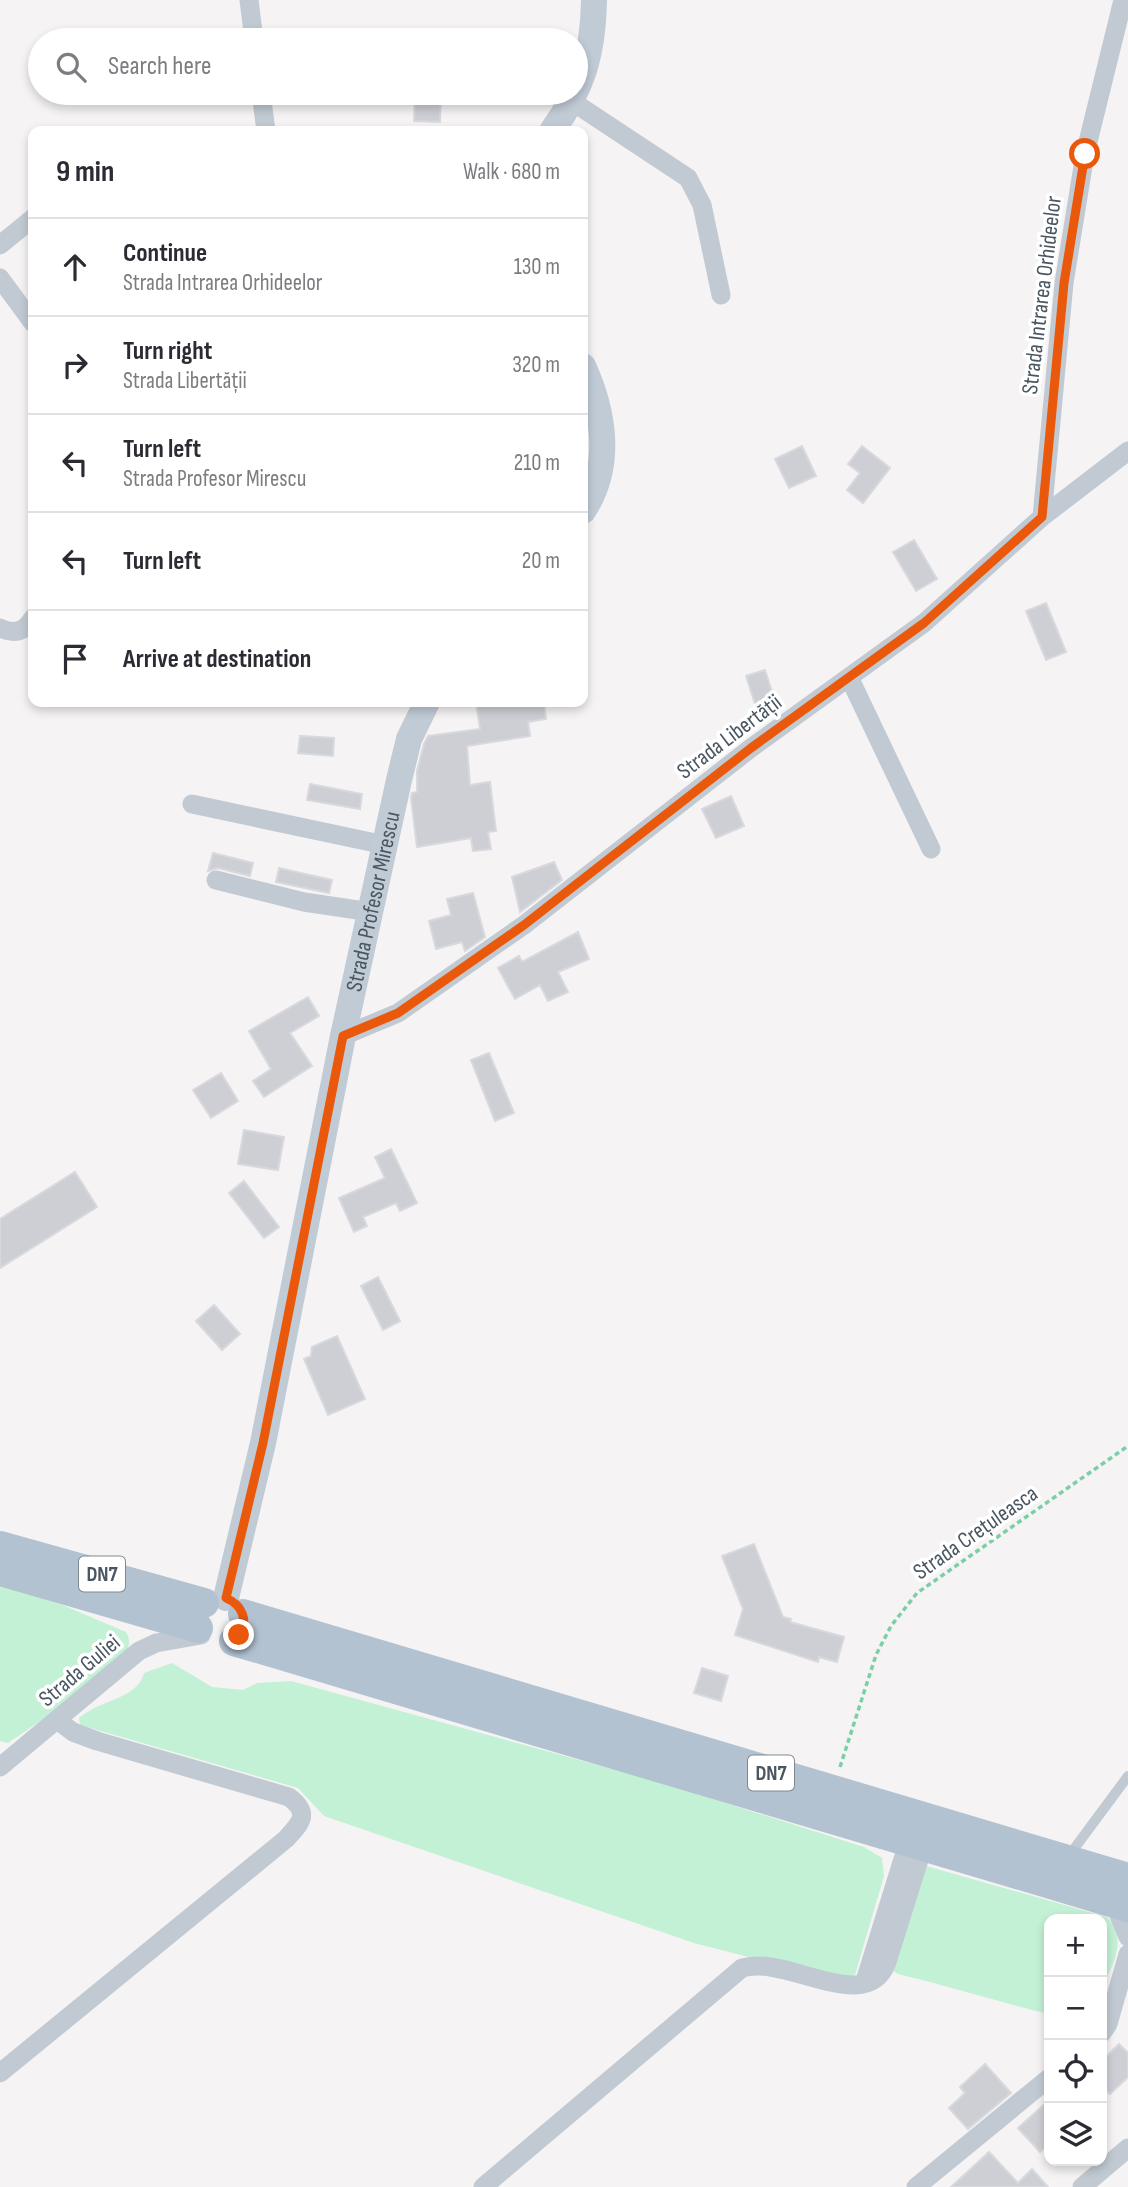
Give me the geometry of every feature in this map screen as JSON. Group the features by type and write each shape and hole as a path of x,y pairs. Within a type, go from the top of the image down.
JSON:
{"main road":[{"name":"DN7","path":"0,1546 218,1620 916,1845 1124,1896"},
{"name":"DN7","path":"0,1571 218,1620 832,1791 1066,1859 1124,1896"}],"street":[{"path":"249,0 252,28"},
{"path":"588,56 593,32 594,0"},
{"name":"Strada Intrarea Orhideelor","path":"1042,517 1066,270 1085,154 1123,0"},
{"path":"263,105 265,126"},
{"path":"556,126 571,105"},
{"path":"578,105 688,178 702,205 721,295"},
{"path":"0,245 28,222"},
{"path":"0,278 28,316"},
{"path":"588,380 602,420 603,451 596,484 588,501"},
{"name":"Strada Libertății","path":"343,1036 398,1013 524,925 730,764 924,623 1042,517 1128,451"},
{"path":"0,628 16,632 23,630 28,624"},
{"path":"849,677 931,849"},
{"name":"Strada Profesor Mirescu","path":"218,1620 263,1443 343,1036 385,845 409,739 425,707"},
{"path":"192,804 385,845"},
{"path":"216,880 304,902 371,912"},
{"name":"Strada Guliei","path":"0,1767 139,1651 218,1620"},
{"path":"0,2073 286,1839 299,1825 303,1814 299,1805 289,1797 97,1741 72,1732 57,1720"},
{"path":"483,2187 742,1969 774,1965 853,1987 865,1981 916,1845"},
{"path":"1124,1896 1128,1937"},
{"path":"1107,2026 1128,1954"},
{"path":"916,2187 1044,2082"},
{"path":"1082,2187 1128,2148"}],"lane":[{"path":"1066,1859 1128,1776"}],"path":[{"name":"Strada Crețuleasca","path":"832,1791 876,1655 891,1626 917,1593 1128,1446"}],"green space":[{"path":"0,1585 60,1604 126,1632 129,1642 128,1648 108,1670 8,1743 0,1741"},
{"path":"172,1663 212,1687 243,1690 257,1683 291,1681 663,1783 864,1847 882,1858 884,1876 855,1975 842,1981 694,1943 324,1816 298,1788 80,1725 79,1718 127,1694 140,1682 144,1673"},
{"path":"926,1866 1096,1914 1044,1914 1044,2013 898,1974 890,1969"},
{"path":"1107,1917 1113,1925 1118,1942 1107,1975"}],"building":[{"path":"415,105 441,105 440,122 414,121"},
{"path":"802,446 816,476 789,488 775,459"},
{"path":"862,446 890,468 863,503 847,490 860,473 848,464"},
{"path":"914,540 937,579 916,591 893,552"},
{"path":"1046,603 1066,652 1046,660 1026,611"},
{"path":"765,670 776,704 757,710 746,676"},
{"path":"477,707 545,707 546,719 528,722 530,736 467,746 470,785 490,782 496,831 488,832 491,849 473,851 471,838 417,847 411,798 412,793 417,792 417,771 428,736 480,729"},
{"path":"300,736 334,738 333,756 298,753"},
{"path":"310,784 362,794 360,809 307,800"},
{"path":"731,796 744,826 716,838 702,809"},
{"path":"213,853 253,863 250,876 218,868 208,871"},
{"path":"554,862 562,880 520,912 512,877"},
{"path":"279,868 332,880 329,893 276,882"},
{"path":"473,893 485,937 465,951 462,942 436,949 429,921 451,915 447,899"},
{"path":"578,932 589,959 558,972 568,992 548,1001 540,985 515,999 498,968 519,956 522,962"},
{"path":"308,997 319,1016 290,1033 312,1066 264,1097 253,1081 271,1069 249,1031"},
{"path":"489,1053 514,1113 495,1121 471,1060"},
{"path":"221,1073 238,1101 211,1118 193,1090"},
{"path":"244,1130 284,1137 278,1170 238,1164"},
{"path":"391,1149 417,1203 400,1211 396,1203 363,1217 367,1226 354,1232 339,1198 385,1178 375,1157"},
{"path":"75,1172 97,1207 0,1268 0,1219"},
{"path":"244,1181 279,1227 264,1238 229,1193"},
{"path":"378,1277 400,1321 383,1330 361,1286"},
{"path":"214,1305 240,1334 222,1350 196,1321"},
{"path":"337,1336 365,1399 328,1415 304,1359 311,1356 312,1347"},
{"path":"754,1544 783,1617 791,1619 790,1622 844,1637 837,1662 819,1657 818,1662 735,1635 743,1609 722,1556"},
{"path":"702,1668 728,1676 721,1701 694,1693"},
{"path":"1119,2044 1128,2053 1128,2077 1110,2094 1107,2091 1107,2056"},
{"path":"985,2064 1011,2093 968,2129 949,2108 965,2093 960,2087"},
{"path":"1044,2105 1044,2148 1040,2152 1018,2128"},
{"path":"989,2152 1018,2183 1032,2169 1048,2187 951,2187"}],"route":[{"path":"239,1635 244,1622 243,1614 233,1601 226,1598 263,1443 343,1036 398,1013 524,925 751,748 924,623 1042,517 1064,283 1085,154"}]}
